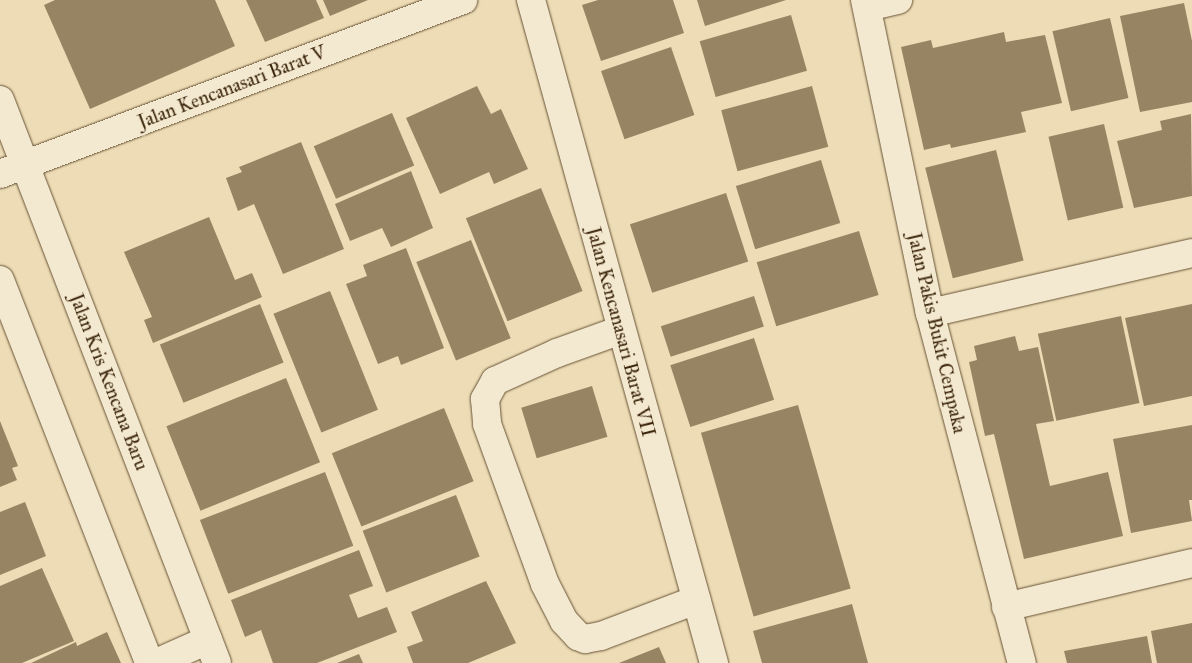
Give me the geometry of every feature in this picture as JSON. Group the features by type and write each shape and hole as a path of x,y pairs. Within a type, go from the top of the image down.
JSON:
{"street":[{"name":"Jalan Kencanasari Barat V","path":"0,174 463,0"},
{"name":"Jalan Kencanasari Barat VII","path":"531,0 620,330 714,663"},
{"path":"866,4 898,0"},
{"name":"Jalan Pakis Bukit Cempaka","path":"866,4 930,313 1022,663"},
{"name":"Jalan Kris Kencana Baru","path":"0,100 213,652"},
{"path":"930,313 1192,253"},
{"path":"0,280 149,663"},
{"path":"620,330 557,353 495,381 485,399 486,424 545,584 564,621 578,636 585,639 601,636 696,600"},
{"path":"1006,607 1192,563"},
{"path":"156,663 213,652"}],"building":[{"path":"55,0 215,0 235,46 90,109 44,5"},
{"path":"246,0 316,0 324,18 265,42"},
{"path":"323,0 368,0 330,16"},
{"path":"598,0 673,0 684,33 601,61 582,5"},
{"path":"697,0 786,0 705,26"},
{"path":"1184,3 1192,41 1192,102 1140,112 1120,16"},
{"path":"791,15 807,71 716,97 700,41"},
{"path":"1110,18 1128,98 1071,111 1053,31"},
{"path":"1004,32 1006,42 1045,35 1062,103 1021,112 1026,132 951,148 950,144 924,150 901,47 931,40 933,48"},
{"path":"671,47 694,115 624,139 601,71"},
{"path":"477,86 491,114 501,109 528,169 494,184 489,172 440,194 406,118"},
{"path":"812,86 828,147 738,171 721,110"},
{"path":"392,113 414,165 336,199 314,146"},
{"path":"1191,114 1192,196 1134,208 1117,141 1162,130 1160,121"},
{"path":"1104,124 1123,208 1068,221 1048,137"},
{"path":"301,142 344,249 283,274 254,204 238,211 226,178 242,172 239,167"},
{"path":"996,150 1024,261 953,278 925,168"},
{"path":"821,160 840,223 755,249 736,186"},
{"path":"411,171 433,228 391,247 382,228 350,241 335,204"},
{"path":"541,188 583,291 507,321 466,218"},
{"path":"726,193 748,261 652,293 630,224"},
{"path":"209,217 235,280 252,273 262,297 153,343 144,320 152,317 124,252"},
{"path":"859,231 879,295 776,326 757,262"},
{"path":"471,240 511,338 456,360 416,262"},
{"path":"406,248 444,348 401,365 398,356 378,364 346,284 367,276 363,265"},
{"path":"330,291 378,410 321,433 273,314"},
{"path":"754,296 764,326 671,357 661,326"},
{"path":"260,304 284,362 183,403 160,344"},
{"path":"1192,304 1192,396 1144,406 1125,318"},
{"path":"1121,316 1140,403 1056,421 1038,334"},
{"path":"1015,336 1019,351 1038,347 1054,421 1036,424 1050,486 1108,472 1123,536 1024,559 994,434 985,436 969,362 977,360 974,346"},
{"path":"754,338 774,400 690,427 670,365"},
{"path":"286,378 320,462 200,511 166,426"},
{"path":"592,386 607,437 537,458 521,408"},
{"path":"798,405 851,589 754,616 701,433"},
{"path":"444,408 474,481 361,527 332,453"},
{"path":"0,421 18,466 12,468 17,480 0,487"},
{"path":"1192,425 1192,500 1189,500 1192,521 1131,533 1113,439"},
{"path":"325,472 353,546 228,594 200,520"},
{"path":"456,495 480,557 386,592 363,531"},
{"path":"25,502 46,556 0,575 0,512"},
{"path":"359,550 373,586 349,595 358,618 387,607 397,632 317,663 273,663 261,630 245,637 231,600"},
{"path":"42,568 74,641 22,663 0,663 0,586"},
{"path":"486,581 516,643 468,663 413,663 407,647 423,641 411,612"},
{"path":"852,604 868,663 762,663 753,631"},
{"path":"1192,623 1192,663 1157,663 1151,631"},
{"path":"107,632 121,663 31,663 76,642 77,646"},
{"path":"1147,636 1152,663 1067,663 1064,651"},
{"path":"659,647 666,663 619,663"},
{"path":"359,654 363,663 337,663"}]}
